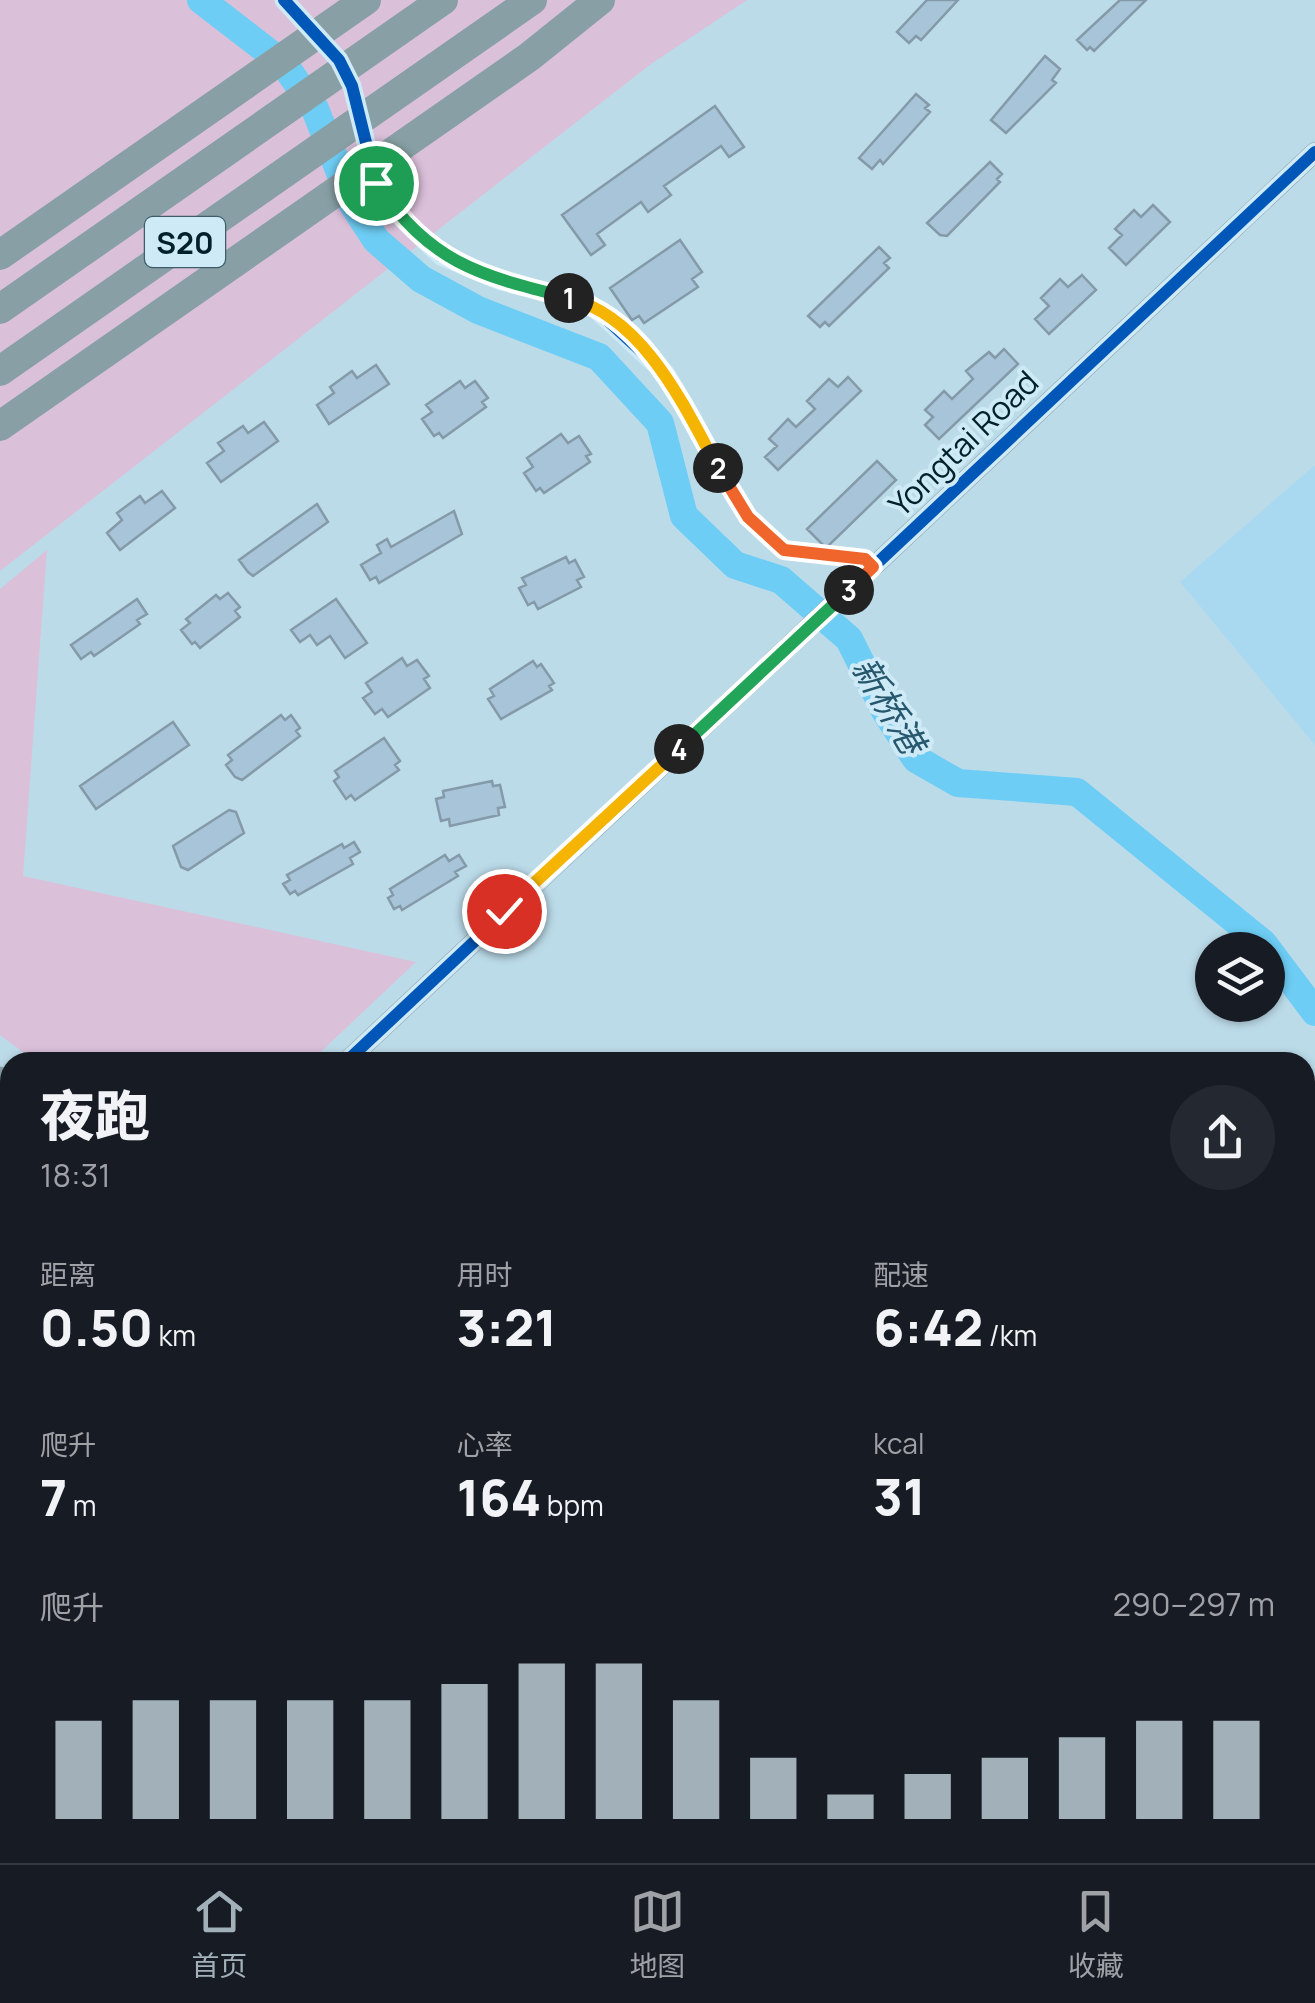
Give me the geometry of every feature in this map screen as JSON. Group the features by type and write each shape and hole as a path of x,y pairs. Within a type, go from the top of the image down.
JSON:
{"highway":[{"path":"0,256 366,0"},
{"name":"S20","path":"0,309 443,0"},
{"name":"S20","path":"0,371 532,0"},
{"path":"0,426 529,57 600,0"}],"street":[{"name":"Yongtai Road","path":"357,1052 1315,152"}],"shaded area":[{"path":"0,0 747,0 651,64 0,571"},
{"path":"1315,465 1315,745 1180,582"},
{"path":"47,550 23,876 416,962 321,1052 23,1052 0,1035 0,589"}],"building":[{"path":"927,0 958,0 921,40 916,36 909,43 897,32"},
{"path":"1120,0 1146,0 1094,51 1090,47 1087,50 1077,40"},
{"path":"1045,56 1060,69 1052,80 1056,83 1006,133 991,120"},
{"path":"916,94 929,105 925,108 930,112 883,164 880,160 872,169 859,158"},
{"path":"715,106 744,147 729,157 721,146 664,186 671,195 648,212 641,202 597,234 605,245 591,255 562,215"},
{"path":"990,162 1002,174 997,179 1000,182 947,236 940,235 927,223"},
{"path":"1153,205 1170,222 1126,265 1109,248 1122,235 1115,229 1134,210 1141,217"},
{"path":"680,240 702,272 692,279 698,287 644,323 639,316 632,320 610,288"},
{"path":"879,247 890,258 884,263 889,268 829,326 825,322 820,327 808,316"},
{"path":"1082,275 1096,290 1049,334 1035,319 1049,306 1041,298 1060,279 1068,287"},
{"path":"1004,349 1018,364 939,439 925,425 933,417 925,410 944,391 952,399 973,379 966,371 989,352 995,358"},
{"path":"376,365 389,384 329,424 317,405 334,393 330,387 352,371 357,378"},
{"path":"848,377 861,391 778,470 765,457 777,446 769,439 788,419 796,427 815,409 807,401 829,379 838,387"},
{"path":"460,381 465,388 475,381 488,398 482,402 486,407 443,438 439,433 434,436 422,419 432,412 426,405"},
{"path":"264,422 278,441 221,482 207,463 224,451 218,443 243,426 248,433"},
{"path":"561,434 568,443 579,436 591,454 586,456 590,462 544,493 540,488 536,491 524,473 533,467 527,458"},
{"path":"877,461 896,480 826,548 807,529"},
{"path":"162,491 175,508 120,550 107,533 122,520 117,513 140,496 145,503"},
{"path":"317,504 328,522 253,576 248,572 239,560"},
{"path":"454,511 462,534 379,583 376,577 370,580 361,565 381,553 377,545 387,539 391,547"},
{"path":"566,557 569,563 575,560 584,577 577,580 581,587 538,609 534,602 528,605 519,588 526,585 522,578"},
{"path":"228,593 240,607 235,611 240,617 200,648 195,642 192,644 181,630 190,623 186,619 216,595 220,599"},
{"path":"137,599 147,614 137,620 140,624 94,656 91,652 81,659 71,645"},
{"path":"336,599 367,643 345,658 330,636 317,645 310,635 300,642 291,630"},
{"path":"402,658 407,666 417,660 429,676 424,679 430,688 388,717 382,709 375,714 363,698 372,692 366,683"},
{"path":"533,661 537,667 541,664 554,683 549,686 552,690 501,719 488,699 494,696 490,689"},
{"path":"281,715 285,720 291,715 300,728 296,731 300,736 242,780 235,777 226,765 232,760 228,755"},
{"path":"173,722 189,745 96,809 80,786"},
{"path":"384,738 400,761 395,765 399,770 355,800 351,795 346,799 334,781 339,777 335,771"},
{"path":"492,781 493,786 500,785 505,807 498,808 499,815 450,826 449,819 441,821 436,799 444,797 443,791"},
{"path":"229,810 236,812 244,833 188,870 181,867 173,846"},
{"path":"354,842 360,852 350,858 353,864 298,895 295,891 290,894 283,884 290,880 287,875 342,844 344,848"},
{"path":"445,855 449,861 459,855 466,866 455,872 458,876 402,910 400,906 394,909 388,898 393,895 390,889"}],"waterway":[{"name":"新桥港","path":"201,0 284,64 315,109 352,203 376,240 421,279 478,310 599,357 660,423 684,516 735,565 781,580 849,639 885,711 916,759 958,783 1077,792 1263,943 1315,1012"}],"cycle path":[{"path":"284,0 339,60 352,86 376,183 396,213 441,256 501,281 589,303 666,374 748,517 784,550 865,559 873,567"},
{"path":"357,1052 1315,152"}],"route":[{"path":"376,183 396,213 440,256 501,281 589,303 634,341 666,374 748,517 784,550 865,559 873,567 504,911"}]}
